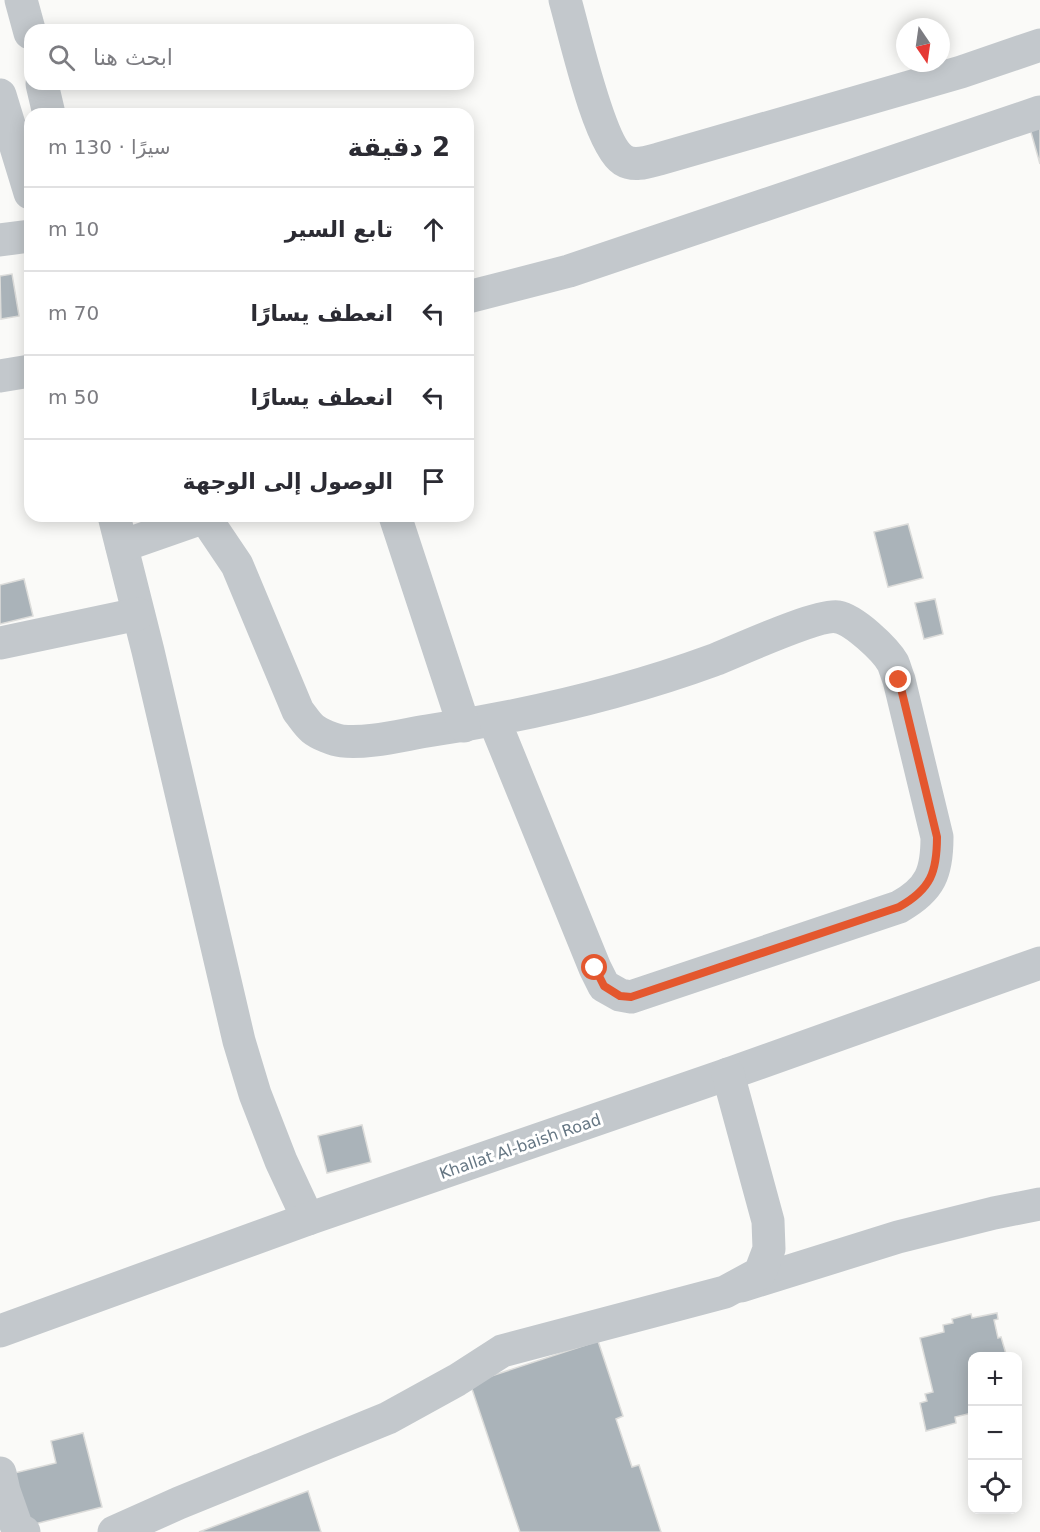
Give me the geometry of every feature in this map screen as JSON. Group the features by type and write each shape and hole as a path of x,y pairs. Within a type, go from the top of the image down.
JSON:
{"street":[{"path":"21,0 28,24"},
{"path":"565,0 594,104 610,146 623,160 638,164 961,72 1040,45"},
{"path":"43,90 48,108"},
{"path":"0,95 24,173"},
{"path":"474,295 569,271 1040,112"},
{"path":"0,240 24,237"},
{"path":"0,376 24,372"},
{"path":"118,531 132,522"},
{"path":"118,531 171,522"},
{"path":"210,522 237,565 298,711 314,730 339,741 360,741 479,723 579,702 641,685 714,660 819,618 837,617 855,626 881,648 892,663 899,680 937,837 937,855 929,883 913,899 899,907 631,997 620,996 604,986 479,723 397,522"},
{"path":"118,531 239,1041 255,1094 281,1161 308,1219"},
{"path":"0,642 138,614"},
{"name":"Khallat Al-baish Road","path":"0,1331 308,1219 1040,963"},
{"path":"725,1292 760,1274 769,1249 768,1221 728,1074"},
{"path":"114,1532 179,1503 388,1418 457,1380 502,1351 725,1292 898,1237 1040,1204"},
{"path":"0,1473 17,1528 24,1532"}],"building":[{"path":"1040,122 1040,164 1029,125"},
{"path":"12,274 19,316 1,319 0,276"},
{"path":"908,524 923,578 888,587 874,532"},
{"path":"24,579 33,616 0,624 0,585"},
{"path":"935,599 943,634 924,639 915,603"},
{"path":"362,1125 371,1162 327,1173 318,1136"},
{"path":"997,1313 998,1319 994,1320 998,1338 1001,1337 1005,1352 968,1352 968,1414 955,1417 956,1423 926,1431 920,1403 927,1401 925,1394 933,1392 920,1338 944,1332 943,1325 953,1323 952,1319 971,1314 972,1318"},
{"path":"598,1341 623,1416 616,1419 632,1467 639,1465 661,1532 520,1532 470,1383"},
{"path":"83,1433 102,1507 15,1529 2,1476 56,1463 51,1441"},
{"path":"308,1491 321,1532 199,1532"}],"route":[{"path":"595,968 604,986 620,996 631,997 899,907 913,899 929,883 937,855 937,837 899,680"}]}
